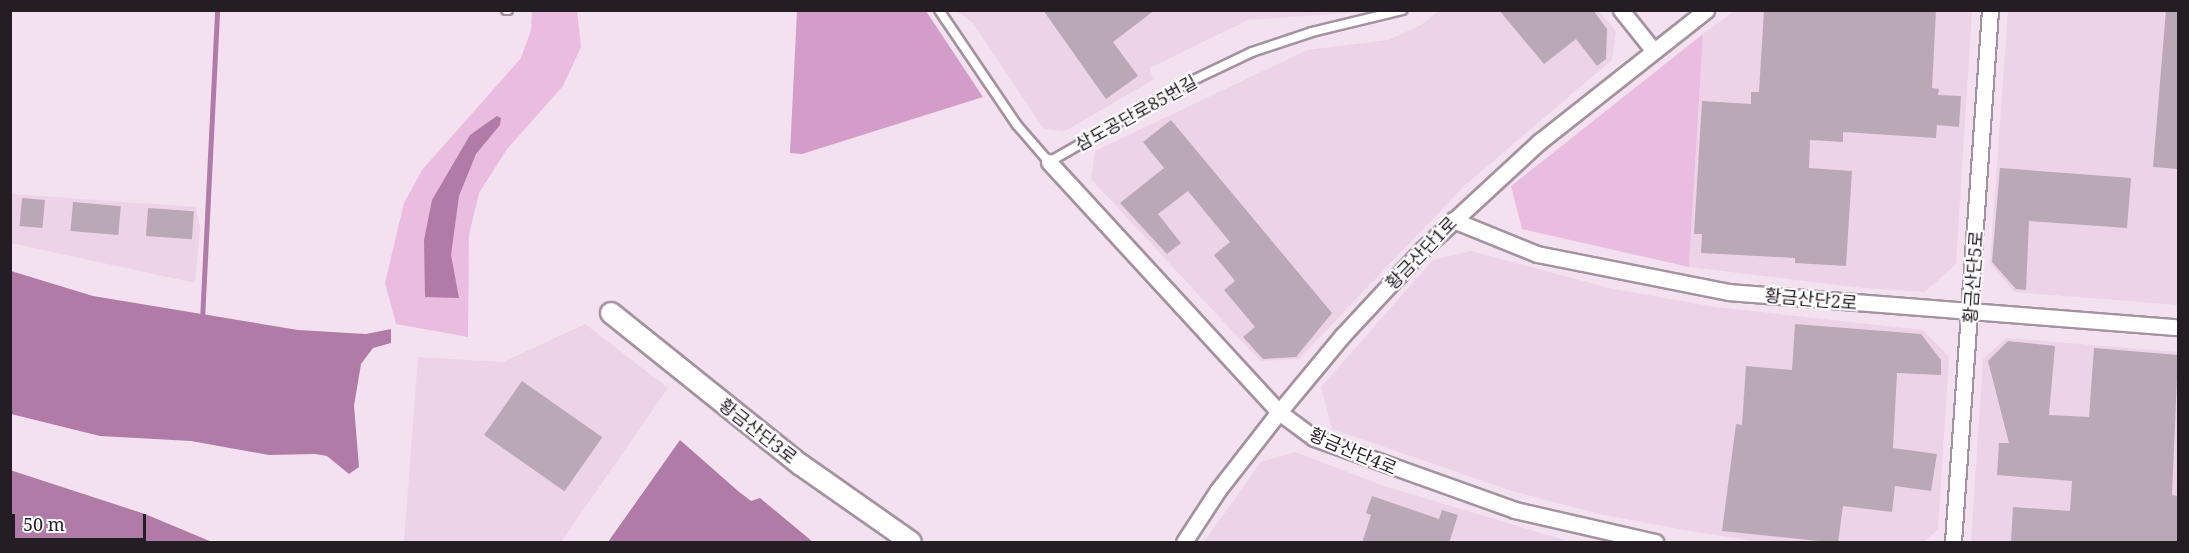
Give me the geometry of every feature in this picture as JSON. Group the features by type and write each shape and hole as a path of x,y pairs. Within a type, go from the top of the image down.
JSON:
{"street":[{"path":"1621,10 1653,50"},
{"name":"황금산단1로","path":"1184,543 1218,490 1279,411 1342,336 1453,220 1539,142 1706,10"},
{"name":"황금산단5로","path":"1953,543 1971,311 1990,10"},
{"name":"황금산단4로","path":"1049,162 1279,411 1314,438 1419,478 1515,510 1655,543"},
{"name":"황금산단2로","path":"1453,220 1538,254 1674,283 1814,300 2178,327"},
{"name":"황금산단3로","path":"611,313 801,465 911,543"}],"lane":[{"path":"939,10 1017,125 1049,162"},
{"name":"삼도공단로85번길","path":"1049,162 1185,84 1252,52 1291,38 1402,10"}],"shaded area":[{"path":"532,11 577,11 581,47 563,86 507,149 479,193 469,235 468,337 396,324 385,283 404,203 422,170 521,58 531,30"},
{"path":"797,11 926,11 983,97 802,154 790,153"},
{"path":"956,11 1373,11 1248,20 1150,68 1153,80 1065,131 1044,129 973,23"},
{"path":"1439,11 1599,11 1616,31 1612,60 1465,185 1299,359 1260,361 1091,179 1095,151 1307,50 1388,40 1421,25"},
{"path":"1734,11 1972,11 1956,264 1925,292 1863,288 1689,267 1703,34"},
{"path":"2008,11 2178,11 2178,305 2014,292 1990,263"},
{"path":"1703,34 1689,267 1522,229 1511,186"},
{"path":"497,116 501,118 500,125 476,154 459,196 451,255 459,298 425,297 424,240 432,200 470,135"},
{"path":"11,194 196,207 200,229 195,283 11,243"},
{"path":"1471,251 1613,289 1716,307 1923,330 1949,357 1938,529 1924,542 1761,542 1684,530 1600,514 1512,491 1332,429 1321,387 1433,260"},
{"path":"11,271 93,296 298,330 366,334 391,329 391,343 373,348 361,364 354,406 359,467 349,474 327,456 269,455 191,441 100,436 11,414"},
{"path":"585,324 668,388 561,542 404,542 418,357 503,362"},
{"path":"2006,338 2178,352 2178,542 1971,542 1983,359"},
{"path":"680,440 751,501 760,498 813,542 608,542"},
{"path":"1295,452 1384,486 1571,542 1204,542 1261,462"},
{"path":"10,470 145,514 212,542 11,542"}],"building":[{"path":"1043,10 1155,10 1113,42 1138,76 1106,99"},
{"path":"1499,10 1593,10 1607,29 1606,59 1597,66 1576,39 1544,64"},
{"path":"1764,10 1936,10 1932,88 1939,89 1938,95 1961,96 1959,127 1937,125 1936,138 1843,132 1843,142 1810,140 1809,168 1852,171 1846,266 1795,263 1795,258 1701,253 1702,234 1694,234 1702,101 1751,104 1751,92 1759,92"},
{"path":"2166,10 2178,10 2178,169 2153,167"},
{"path":"1171,120 1332,313 1296,357 1263,359 1243,337 1255,327 1224,290 1235,281 1214,255 1230,242 1188,191 1158,214 1181,243 1167,254 1120,203 1164,168 1143,142"},
{"path":"2000,168 2131,178 2127,228 2029,221 2026,290 2016,289 1992,262"},
{"path":"22,198 45,200 42,228 20,226"},
{"path":"73,202 121,206 118,235 70,231"},
{"path":"148,208 194,211 192,239 146,236"},
{"path":"1795,324 1921,334 1941,360 1941,375 1897,373 1893,448 1937,454 1931,491 1895,486 1892,512 1843,506 1838,543 1722,531 1736,424 1742,425 1746,366 1792,370"},
{"path":"2008,341 2055,346 2049,415 2089,417 2094,348 2178,355 2172,495 2178,496 2178,543 2011,541 2013,507 2070,511 2072,481 1997,475 1999,443 2009,443 1988,361"},
{"path":"522,381 602,437 564,491 484,435"},
{"path":"1372,496 1439,519 1442,510 1458,515 1449,543 1362,543 1371,515 1366,513"}],"waterway":[{"path":"202,320 217,10"}]}
